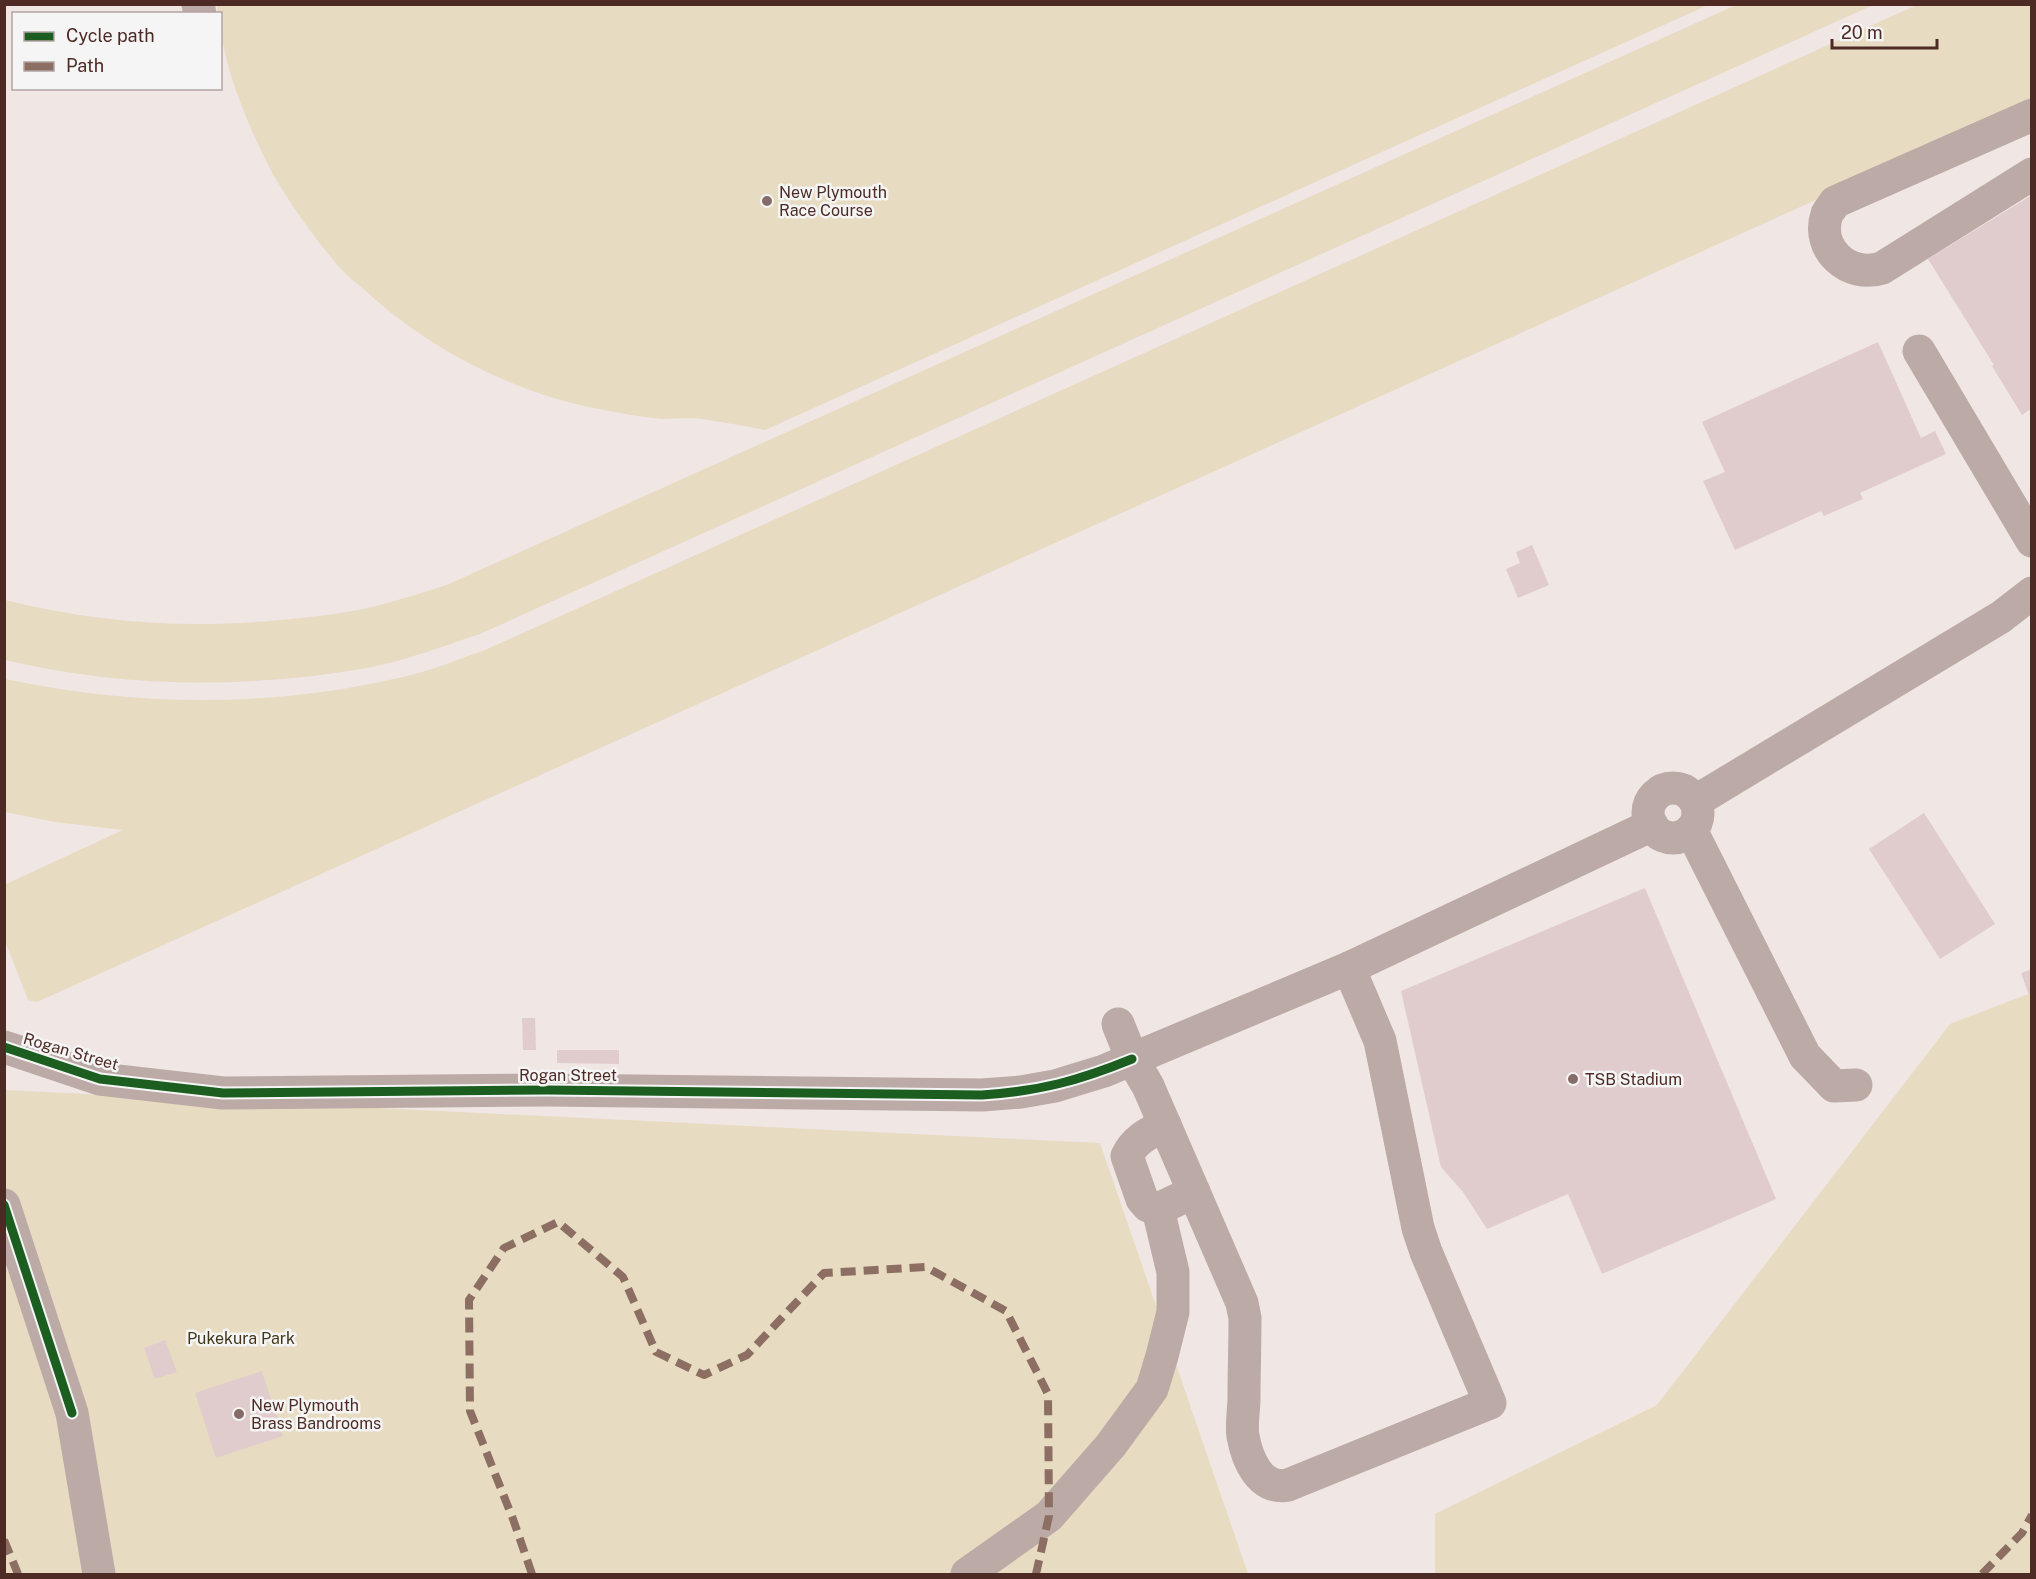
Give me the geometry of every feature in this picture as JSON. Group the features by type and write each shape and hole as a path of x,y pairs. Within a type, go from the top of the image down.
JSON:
{"street":[{"path":"2031,115 1835,202 1827,213 1825,227 1827,240 1840,262 1850,268 1872,272 1882,268 2031,174"},
{"path":"1919,351 2031,541"},
{"path":"1856,1085 1834,1086 1805,1056 1693,816 1690,794 1683,789 1670,788 1661,791 1652,800 1649,808 1652,825 1658,832 1671,837 1679,837 1693,816 2001,617 2031,593"},
{"name":"Rogan Street","path":"4,1047 100,1079 223,1093 547,1090 982,1095 1021,1092 1091,1076 1140,1073 1349,968 1652,825"},
{"path":"1118,1024 1168,1130 1242,1304 1245,1318 1243,1435 1252,1464 1268,1483 1275,1486 1288,1485 1490,1403 1418,1228 1380,1041 1349,968"},
{"path":"1168,1130 1141,1137 1132,1146 1127,1156 1142,1199 1148,1206 1158,1209 1194,1192"},
{"path":"4,1205 72,1413 99,1575"},
{"path":"967,1575 1049,1516 1111,1445 1152,1389 1173,1312 1173,1272 1158,1209"}],"green space":[{"name":"New Plymouth Race Course","path":"217,4 1708,5 765,430 697,418 645,417 594,408 532,391 502,379 444,349 391,313 340,268 305,223 274,176 238,97 222,38 222,12 218,12"},
{"path":"1736,5 1873,5 480,634 381,665 276,680 185,682 140,680 94,676 5,660 5,600 108,619 176,624 245,623 306,618 358,610 449,584"},
{"path":"1917,5 2031,5 2031,103 37,1002 28,1000 5,941 4,885 123,830 55,822 5,812 5,679 105,695 206,700 307,694 407,676 446,664 485,650"},
{"path":"2031,993 2031,1574 1435,1574 1435,1514 1657,1405 1950,1024"},
{"name":"Pukekura Park","path":"5,1090 1100,1143 1248,1574 5,1574"}],"building":[{"path":"2032,195 2032,408 2022,415 1992,366 1994,365 1928,259"},
{"path":"1878,342 1921,438 1935,431 1946,454 1860,493 1863,499 1824,516 1821,511 1735,550 1703,481 1725,472 1702,422"},
{"path":"1532,545 1549,585 1518,598 1506,569 1520,563 1516,552"},
{"path":"1924,813 1995,924 1940,959 1869,849"},
{"name":"TSB Stadium","path":"1645,888 1776,1199 1602,1274 1568,1194 1487,1229 1463,1192 1441,1167 1401,991"},
{"path":"2032,969 2032,994 2029,995 2021,973"},
{"path":"522,1018 535,1018 536,1050 523,1050"},
{"path":"557,1050 619,1050 619,1064 557,1063"},
{"path":"165,1340 177,1372 155,1379 144,1348"},
{"name":"New Plymouth Brass Bandrooms","path":"262,1371 283,1436 216,1458 195,1393"}],"marked path":[{"path":"532,1574 470,1411 469,1300 504,1248 558,1222 623,1277 656,1352 704,1375 747,1355 824,1273 926,1267 1006,1311 1048,1394 1049,1516 1036,1574"},
{"path":"1982,1574 2022,1533 2032,1515"},
{"path":"4,1540 18,1574"}],"cycle path":[{"path":"4,1047 100,1079 223,1093 547,1090 982,1095 1058,1084 1132,1059"},
{"path":"4,1205 72,1413"}],"place":[{"name":"New Plymouth Race Course","path":"767,201"},
{"name":"TSB Stadium","path":"1573,1079"},
{"name":"New Plymouth Brass Bandrooms","path":"239,1414"}]}
